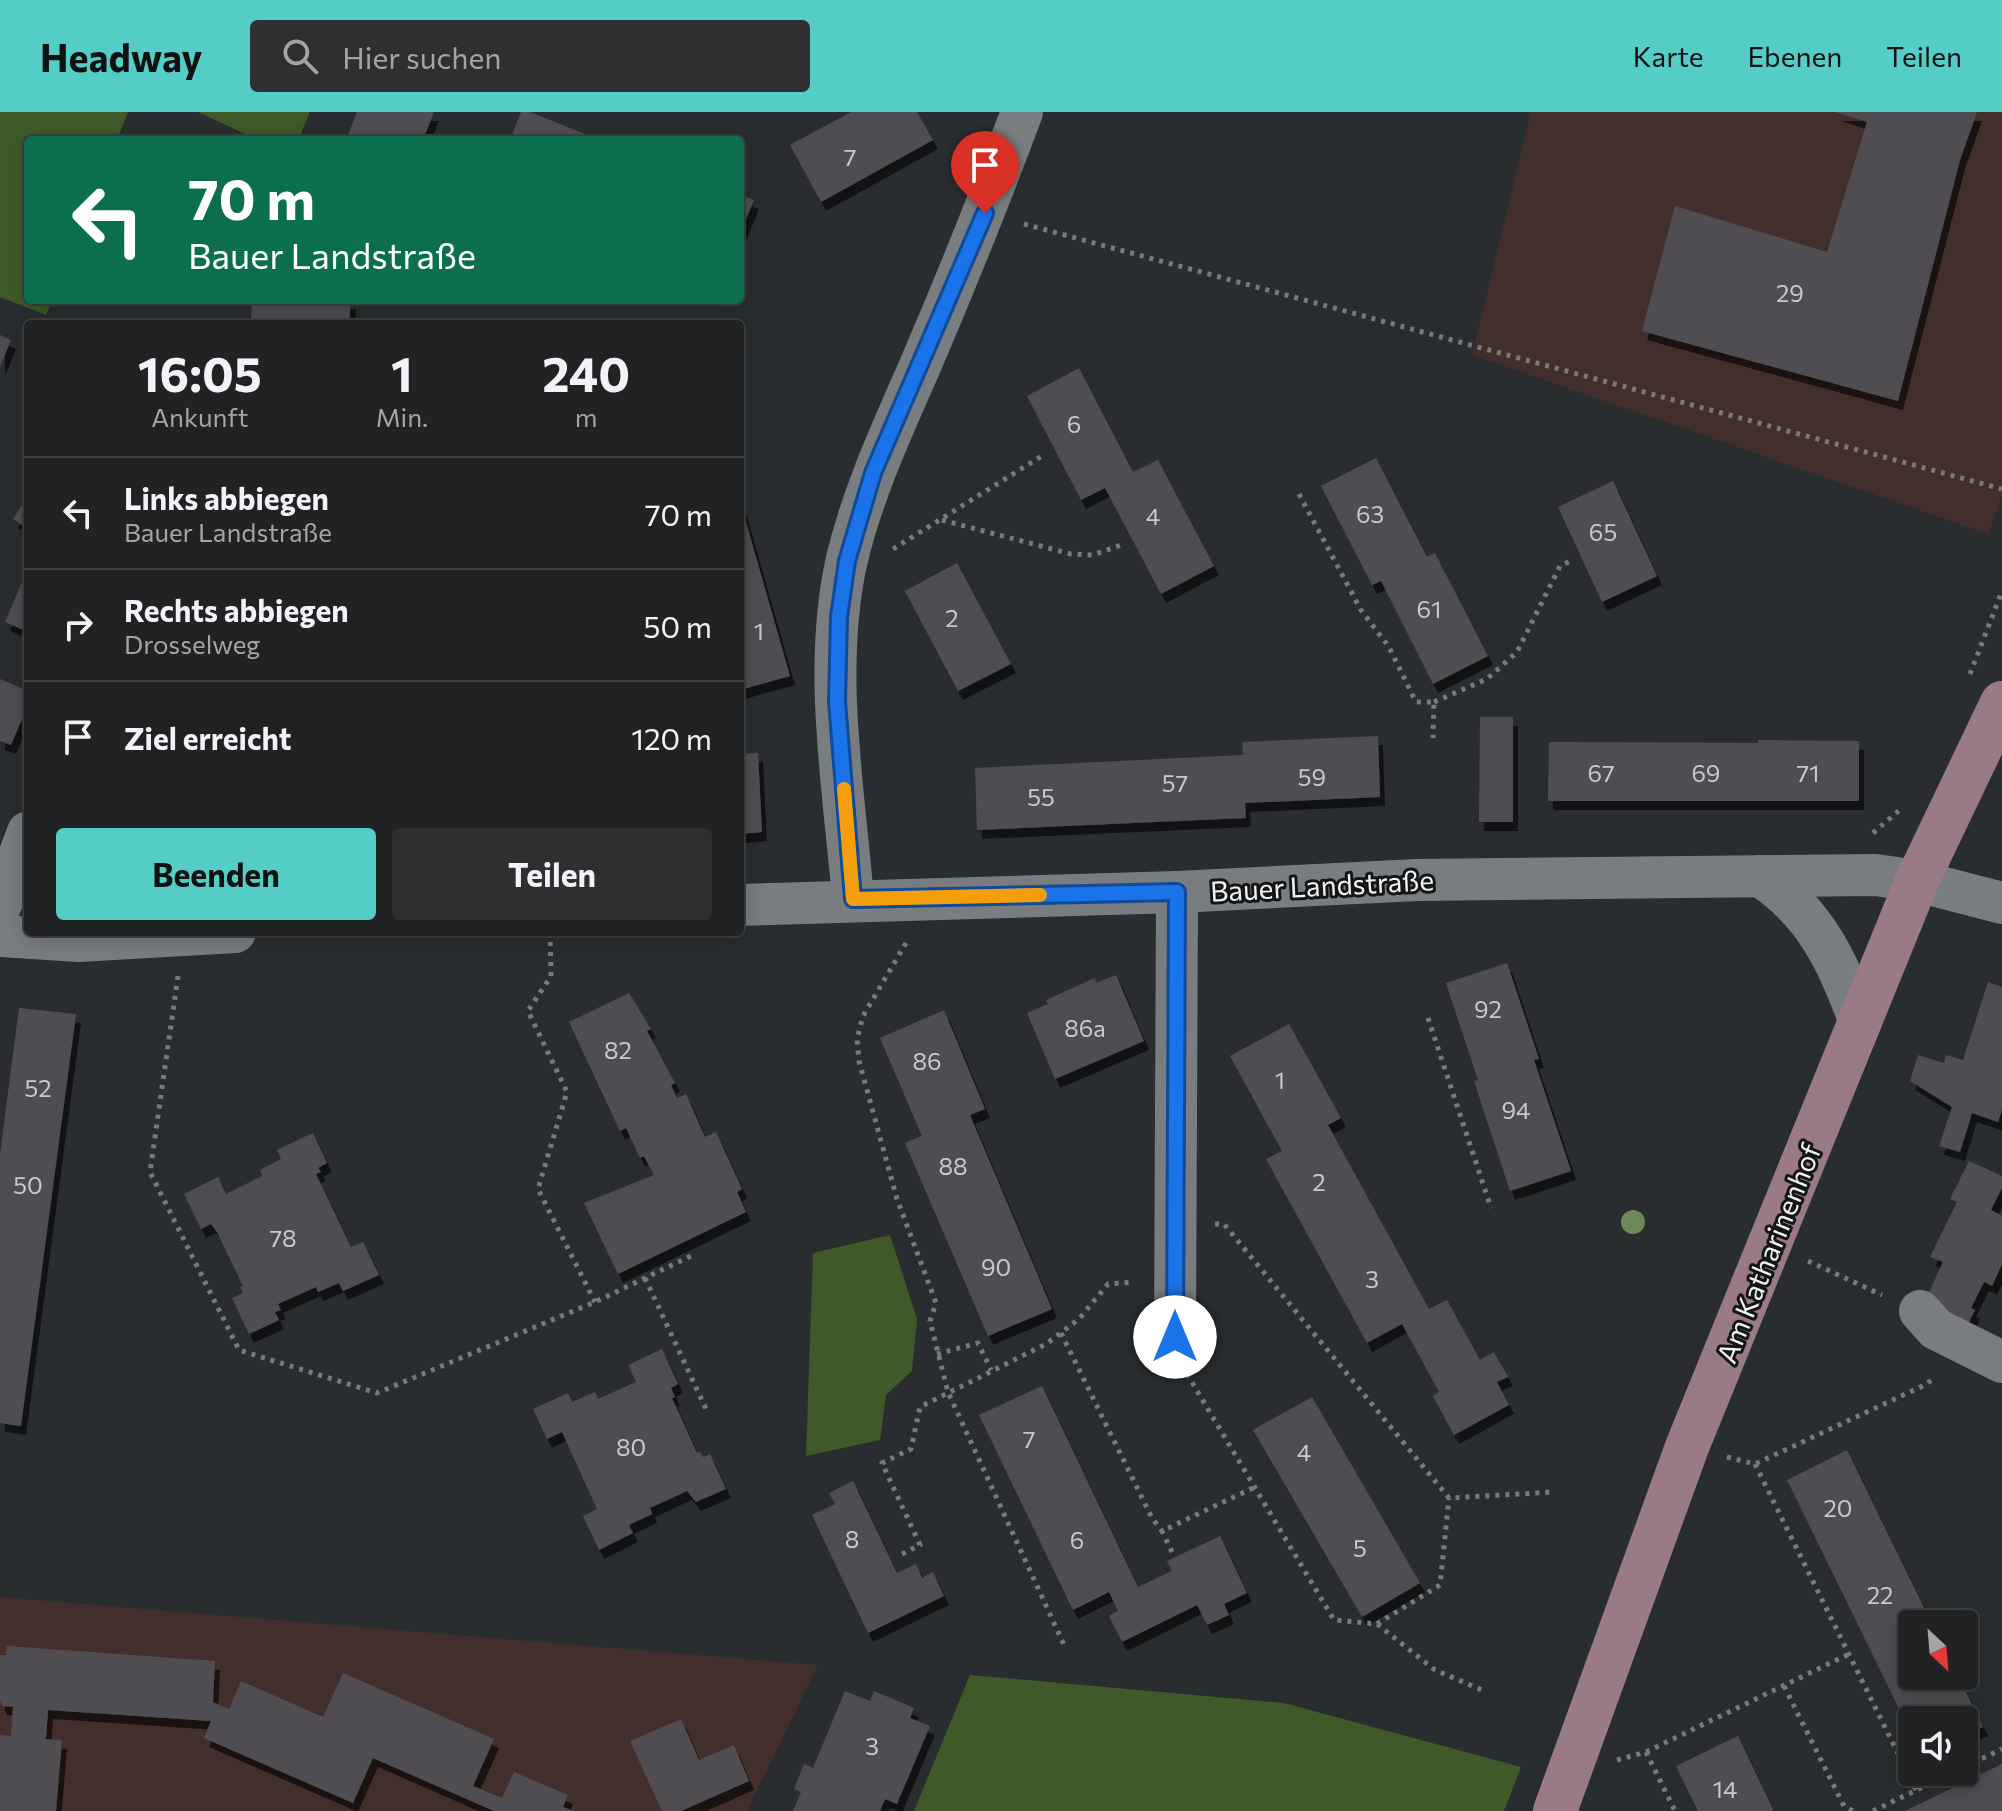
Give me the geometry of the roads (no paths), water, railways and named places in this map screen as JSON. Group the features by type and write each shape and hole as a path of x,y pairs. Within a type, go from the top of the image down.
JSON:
{"street":[{"path":"853,899 837,702 839,617 847,561 873,473 985,213 1022,112"},
{"name":"Am Katharinenhof","path":"1562,1792 1687,1447 1917,881 2002,703"},
{"path":"0,907 24,843"},
{"name":"Bauer Landstraße","path":"744,905 853,899 1177,892 1417,880 1876,875 1917,881 2002,903"},
{"path":"1760,876 1786,893 1821,935 1860,1023"},
{"path":"1175,1337 1177,892"},
{"path":"0,936 79,941 166,936"},
{"path":"1920,1311 1936,1329 1985,1354"}]}
